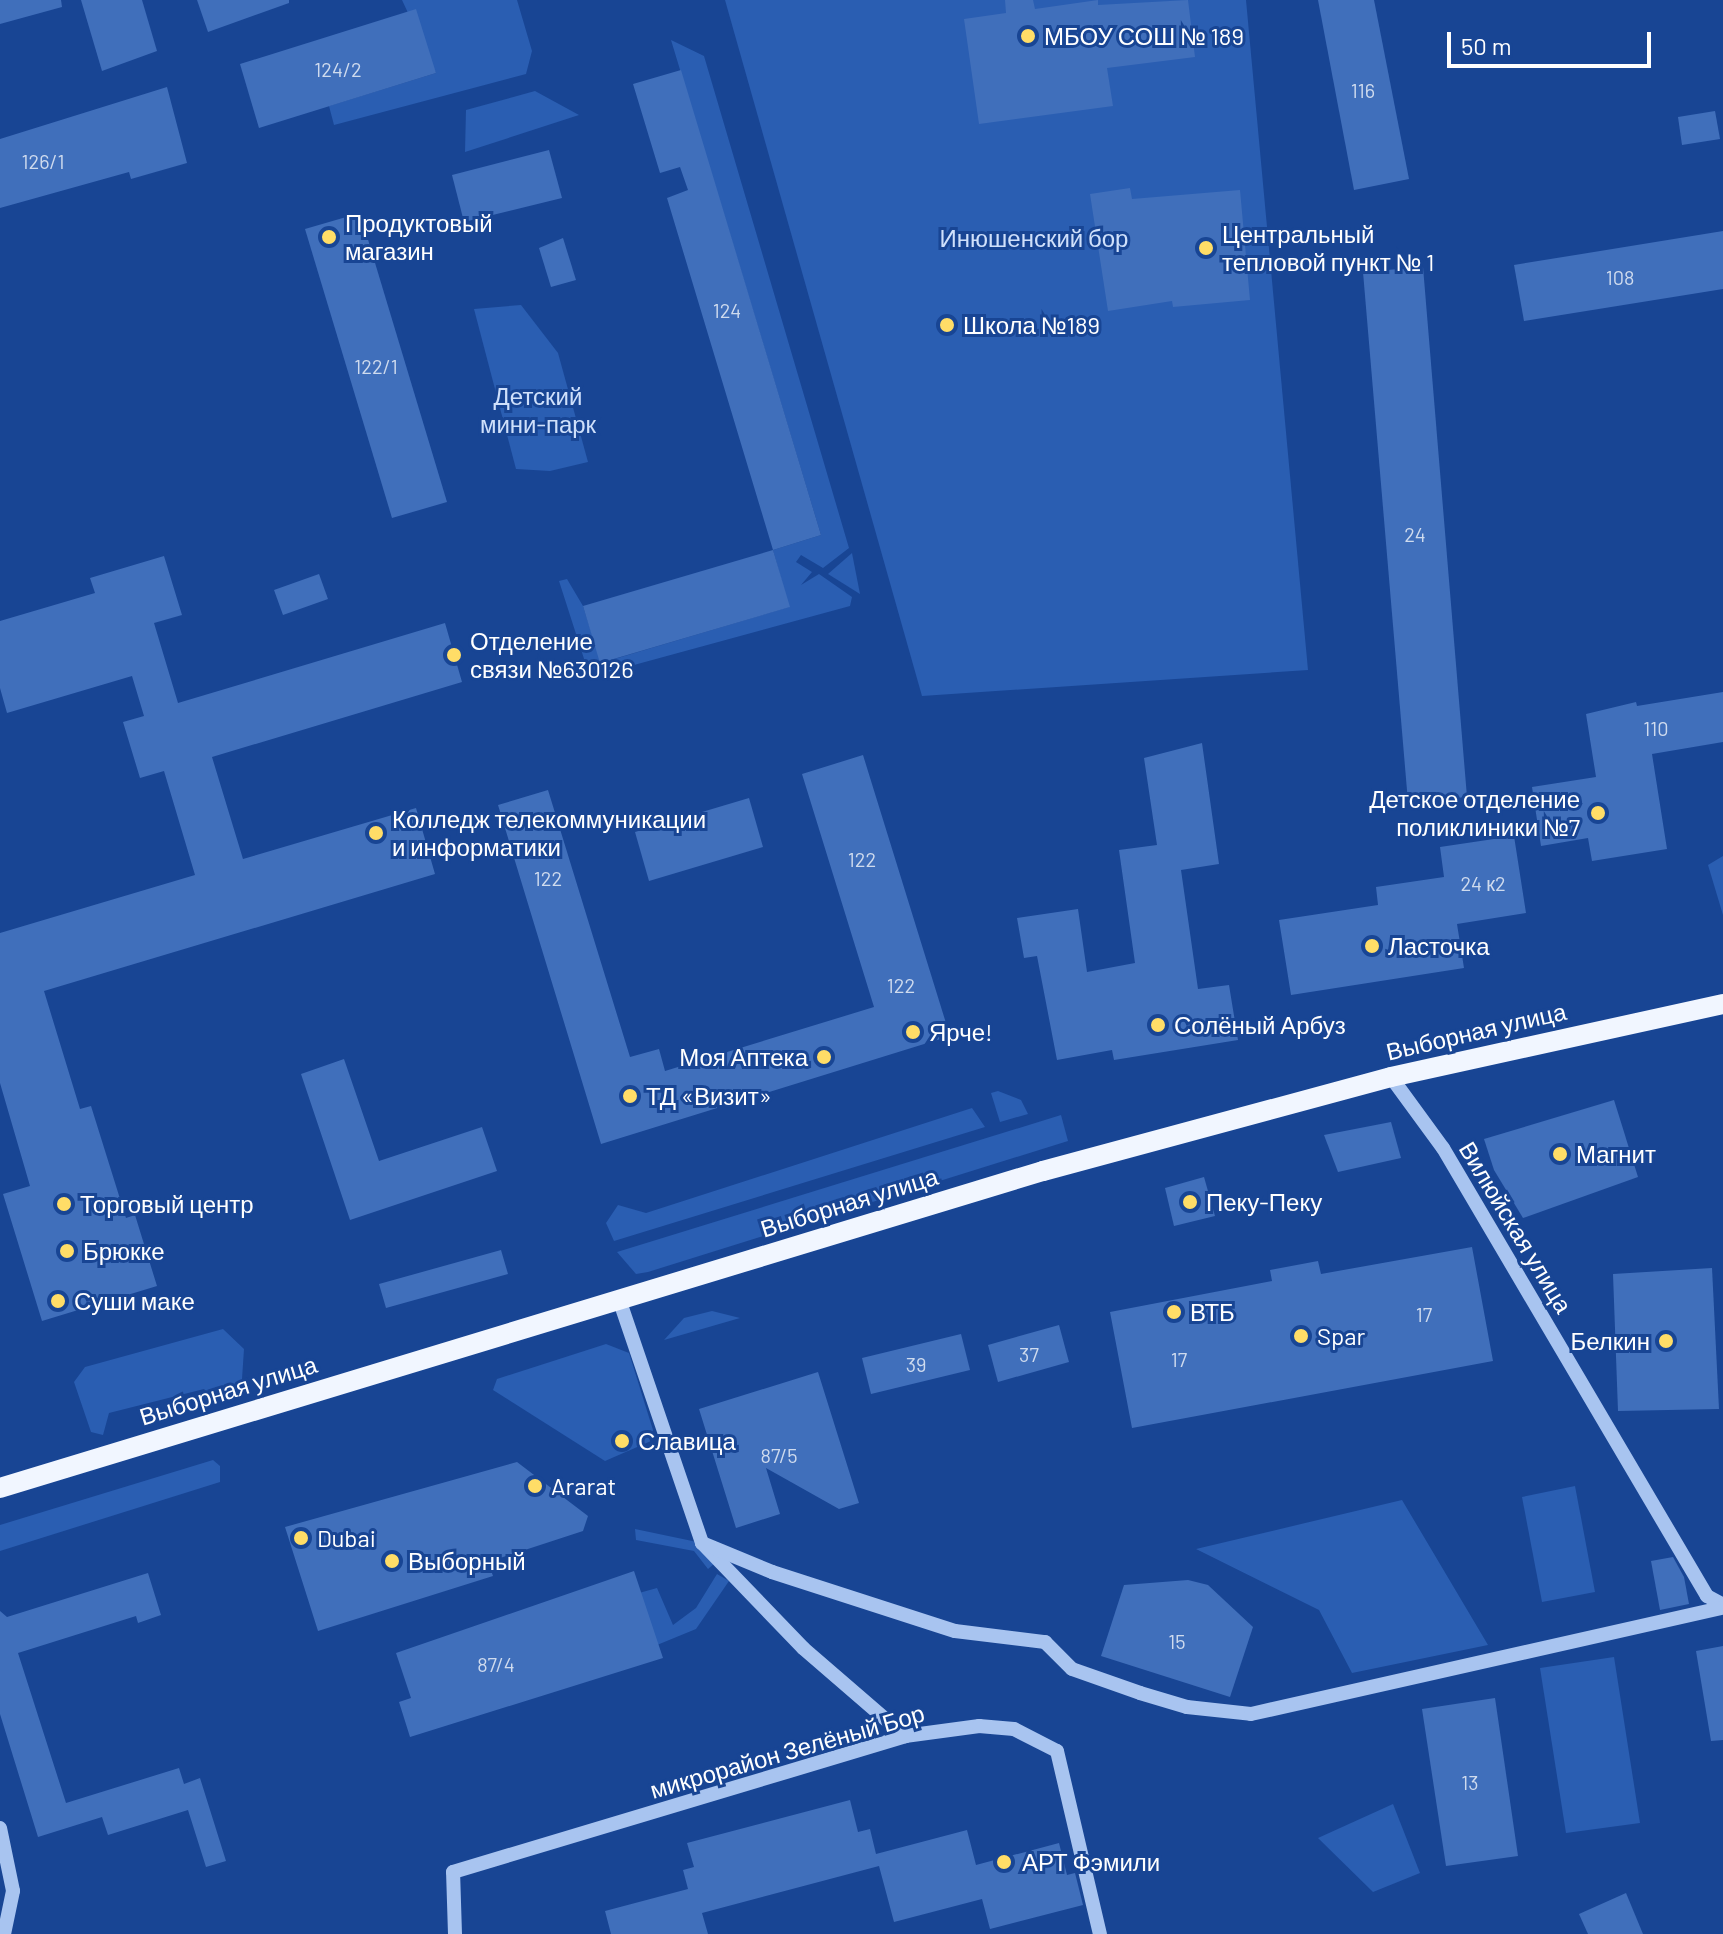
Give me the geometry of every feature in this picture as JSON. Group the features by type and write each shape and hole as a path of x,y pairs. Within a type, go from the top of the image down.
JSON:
{"main road":[{"name":"Выборная улица","path":"0,1488 1043,1171 1391,1077 1723,1004"}],"street":[{"name":"Вилюйская улица","path":"1391,1077 1443,1148 1707,1596 1723,1607"},
{"path":"619,1299 702,1543 803,1648 905,1736"},
{"path":"702,1543 772,1572 955,1631 1045,1642 1072,1669 1140,1693 1187,1707 1251,1714 1723,1607"},
{"name":"микрорайон Зелёный Бор","path":"455,1934 453,1872 905,1736 979,1726 1014,1729 1057,1751 1100,1934"},
{"path":"0,1828 13,1891 4,1934"}],"green space":[{"path":"402,0 517,0 532,51 526,74 334,125 329,106 436,73"},
{"name":"Инюшенский бор","path":"725,0 1246,0 1308,670 922,696"},
{"path":"671,40 704,56 849,548 823,568 801,555 796,562 812,572 801,585 819,574 852,597 850,606 601,674 586,665 559,581 567,579 583,606 601,663 789,607 773,550 821,535"},
{"path":"535,91 579,115 465,152 466,110"},
{"name":"Детский мини-парк","path":"521,305 558,353 588,462 550,471 516,469 474,309"},
{"path":"852,553 860,594 828,574"},
{"path":"1723,856 1723,915 1708,865"},
{"path":"998,1091 1021,1100 1028,1114 1000,1122 991,1093"},
{"path":"972,1108 985,1127 614,1241 606,1223 618,1205 646,1213"},
{"path":"1061,1115 1068,1141 648,1272 636,1274 617,1252"},
{"path":"712,1311 740,1318 664,1340 684,1318"},
{"path":"223,1329 244,1349 241,1394 215,1401 204,1389 109,1413 103,1435 91,1432 74,1382 85,1367"},
{"path":"606,1344 629,1353 653,1430 651,1441 605,1461 493,1390 497,1379"},
{"path":"213,1460 220,1466 220,1482 0,1551 0,1525"},
{"path":"1575,1486 1595,1592 1542,1602 1522,1497"},
{"path":"1402,1500 1488,1645 1352,1673 1319,1610 1196,1549"},
{"path":"635,1529 697,1542 715,1563 708,1569 694,1551 636,1540"},
{"path":"717,1574 729,1581 696,1629 657,1645 639,1593 657,1588 673,1625 696,1608"},
{"path":"1614,1657 1640,1823 1566,1833 1540,1668"},
{"path":"1393,1804 1420,1873 1373,1892 1318,1838"}],"building":[{"path":"0,0 61,0 62,7 0,24"},
{"path":"81,0 142,0 157,51 102,71"},
{"path":"197,0 289,0 289,3 208,32"},
{"name":"МБОУ СОШ № 189","path":"1005,0 1033,0 1035,9 1098,0 1098,5 1188,0 1195,57 1107,68 1113,106 979,124 964,19 1006,13"},
{"path":"1318,0 1374,0 1409,179 1354,190"},
{"path":"416,9 436,73 259,128 240,64"},
{"path":"681,70 821,535 773,550 667,198 688,190 680,167 660,173 633,84"},
{"path":"167,87 187,163 131,179 129,172 0,208 0,139"},
{"path":"1715,111 1720,139 1682,145 1678,117"},
{"path":"549,150 562,198 464,222 452,175"},
{"path":"1130,188 1132,199 1240,190 1250,300 1173,307 1172,301 1108,311 1090,194"},
{"path":"360,213 447,502 392,518 305,229"},
{"path":"1723,231 1723,289 1524,321 1514,265"},
{"path":"563,238 576,280 551,287 539,248"},
{"path":"1423,267 1467,797 1408,802 1363,272"},
{"path":"773,550 790,607 600,663 583,606"},
{"name":"Колледж телекоммуникации и информатики","path":"164,556 182,615 154,623 178,703 445,623 462,682 212,757 243,859 416,808 435,874 44,991 80,1109 91,1106 126,1218 135,1215 157,1286 42,1321 3,1194 30,1186 0,1083 0,933 195,875 164,771 140,778 123,722 144,716 132,676 7,713 0,688 0,621 95,593 90,578"},
{"path":"319,574 328,599 283,615 274,590"},
{"path":"1723,692 1723,742 1652,754 1667,849 1592,861 1588,838 1541,846 1532,787 1596,777 1586,714 1636,702 1637,706"},
{"path":"1202,743 1219,864 1181,870 1198,989 1229,985 1238,1040 1114,1060 1112,1050 1057,1060 1037,956 1024,958 1017,918 1078,909 1087,972 1135,963 1119,850 1157,845 1144,758"},
{"path":"863,755 950,1036 601,1144 498,805 548,790 630,1057 659,1049 665,1071 874,1007 802,774"},
{"path":"749,798 763,847 649,881 635,832"},
{"name":"Ласточка","path":"1514,836 1526,913 1457,924 1464,968 1291,995 1279,920 1378,905 1376,887 1444,877 1440,847"},
{"path":"344,1059 379,1161 482,1127 497,1171 350,1220 301,1074"},
{"name":"Магнит","path":"1614,1100 1638,1177 1523,1218 1494,1170 1484,1139"},
{"path":"1391,1122 1401,1158 1338,1172 1324,1135"},
{"name":"Пеку-Пеку","path":"1204,1177 1215,1216 1174,1226 1165,1188"},
{"path":"1472,1247 1493,1361 1132,1428 1110,1312 1272,1281 1270,1270 1318,1261 1321,1274"},
{"path":"501,1250 508,1274 386,1308 379,1284"},
{"name":"Белкин","path":"1712,1268 1719,1409 1618,1411 1613,1274"},
{"path":"1059,1325 1069,1362 998,1382 988,1345"},
{"path":"961,1334 970,1370 871,1394 862,1358"},
{"path":"818,1372 859,1503 839,1509 766,1468 780,1514 736,1528 699,1409"},
{"name":"Выборный","path":"517,1462 588,1516 583,1531 488,1562 493,1576 318,1631 285,1527"},
{"path":"1673,1557 1684,1577 1689,1604 1660,1610 1651,1561"},
{"path":"634,1571 663,1658 410,1737 399,1702 411,1698 396,1653"},
{"path":"148,1573 161,1615 138,1623 136,1616 18,1653 66,1803 179,1768 184,1784 200,1778 226,1861 206,1867 188,1810 108,1835 102,1817 38,1837 0,1714 0,1611 7,1617"},
{"path":"1188,1580 1208,1585 1253,1627 1230,1697 1101,1656 1124,1585"},
{"path":"1723,1646 1723,1740 1711,1741 1696,1651"},
{"path":"1495,1698 1518,1856 1446,1866 1422,1709"},
{"path":"850,1800 858,1832 870,1829 876,1854 967,1830 976,1865 1059,1843 1067,1875 1075,1873 1083,1905 990,1929 982,1899 894,1922 879,1866 702,1913 708,1934 611,1934 605,1911 688,1889 683,1870 694,1867 687,1843"},
{"path":"1626,1893 1643,1934 1588,1934 1579,1914"}],"place":[{"name":"МБОУ СОШ № 189","path":"1028,36"},
{"name":"Продуктовый магазин","path":"329,237"},
{"name":"Центральный тепловой пункт № 1","path":"1206,248"},
{"name":"Школа №189","path":"947,325"},
{"name":"Отделение связи №630126","path":"454,655"},
{"name":"Детское отделение поликлиники №7","path":"1598,813"},
{"name":"Колледж телекоммуникации и информатики","path":"376,833"},
{"name":"Ласточка","path":"1372,946"},
{"name":"Солёный Арбуз","path":"1158,1025"},
{"name":"Ярче!","path":"913,1032"},
{"name":"Моя Аптека","path":"824,1057"},
{"name":"ТД «Визит»","path":"630,1096"},
{"name":"Магнит","path":"1560,1154"},
{"name":"Пеку-Пеку","path":"1190,1202"},
{"name":"Торговый центр","path":"64,1204"},
{"name":"Брюкке","path":"67,1251"},
{"name":"Суши маке","path":"58,1301"},
{"name":"ВТБ","path":"1174,1312"},
{"name":"Spar","path":"1301,1336"},
{"name":"Белкин","path":"1666,1341"},
{"name":"Славица","path":"622,1441"},
{"name":"Ararat","path":"535,1486"},
{"name":"Dubai","path":"301,1538"},
{"name":"Выборный","path":"392,1561"},
{"name":"АРТ Фэмили","path":"1004,1862"}]}
